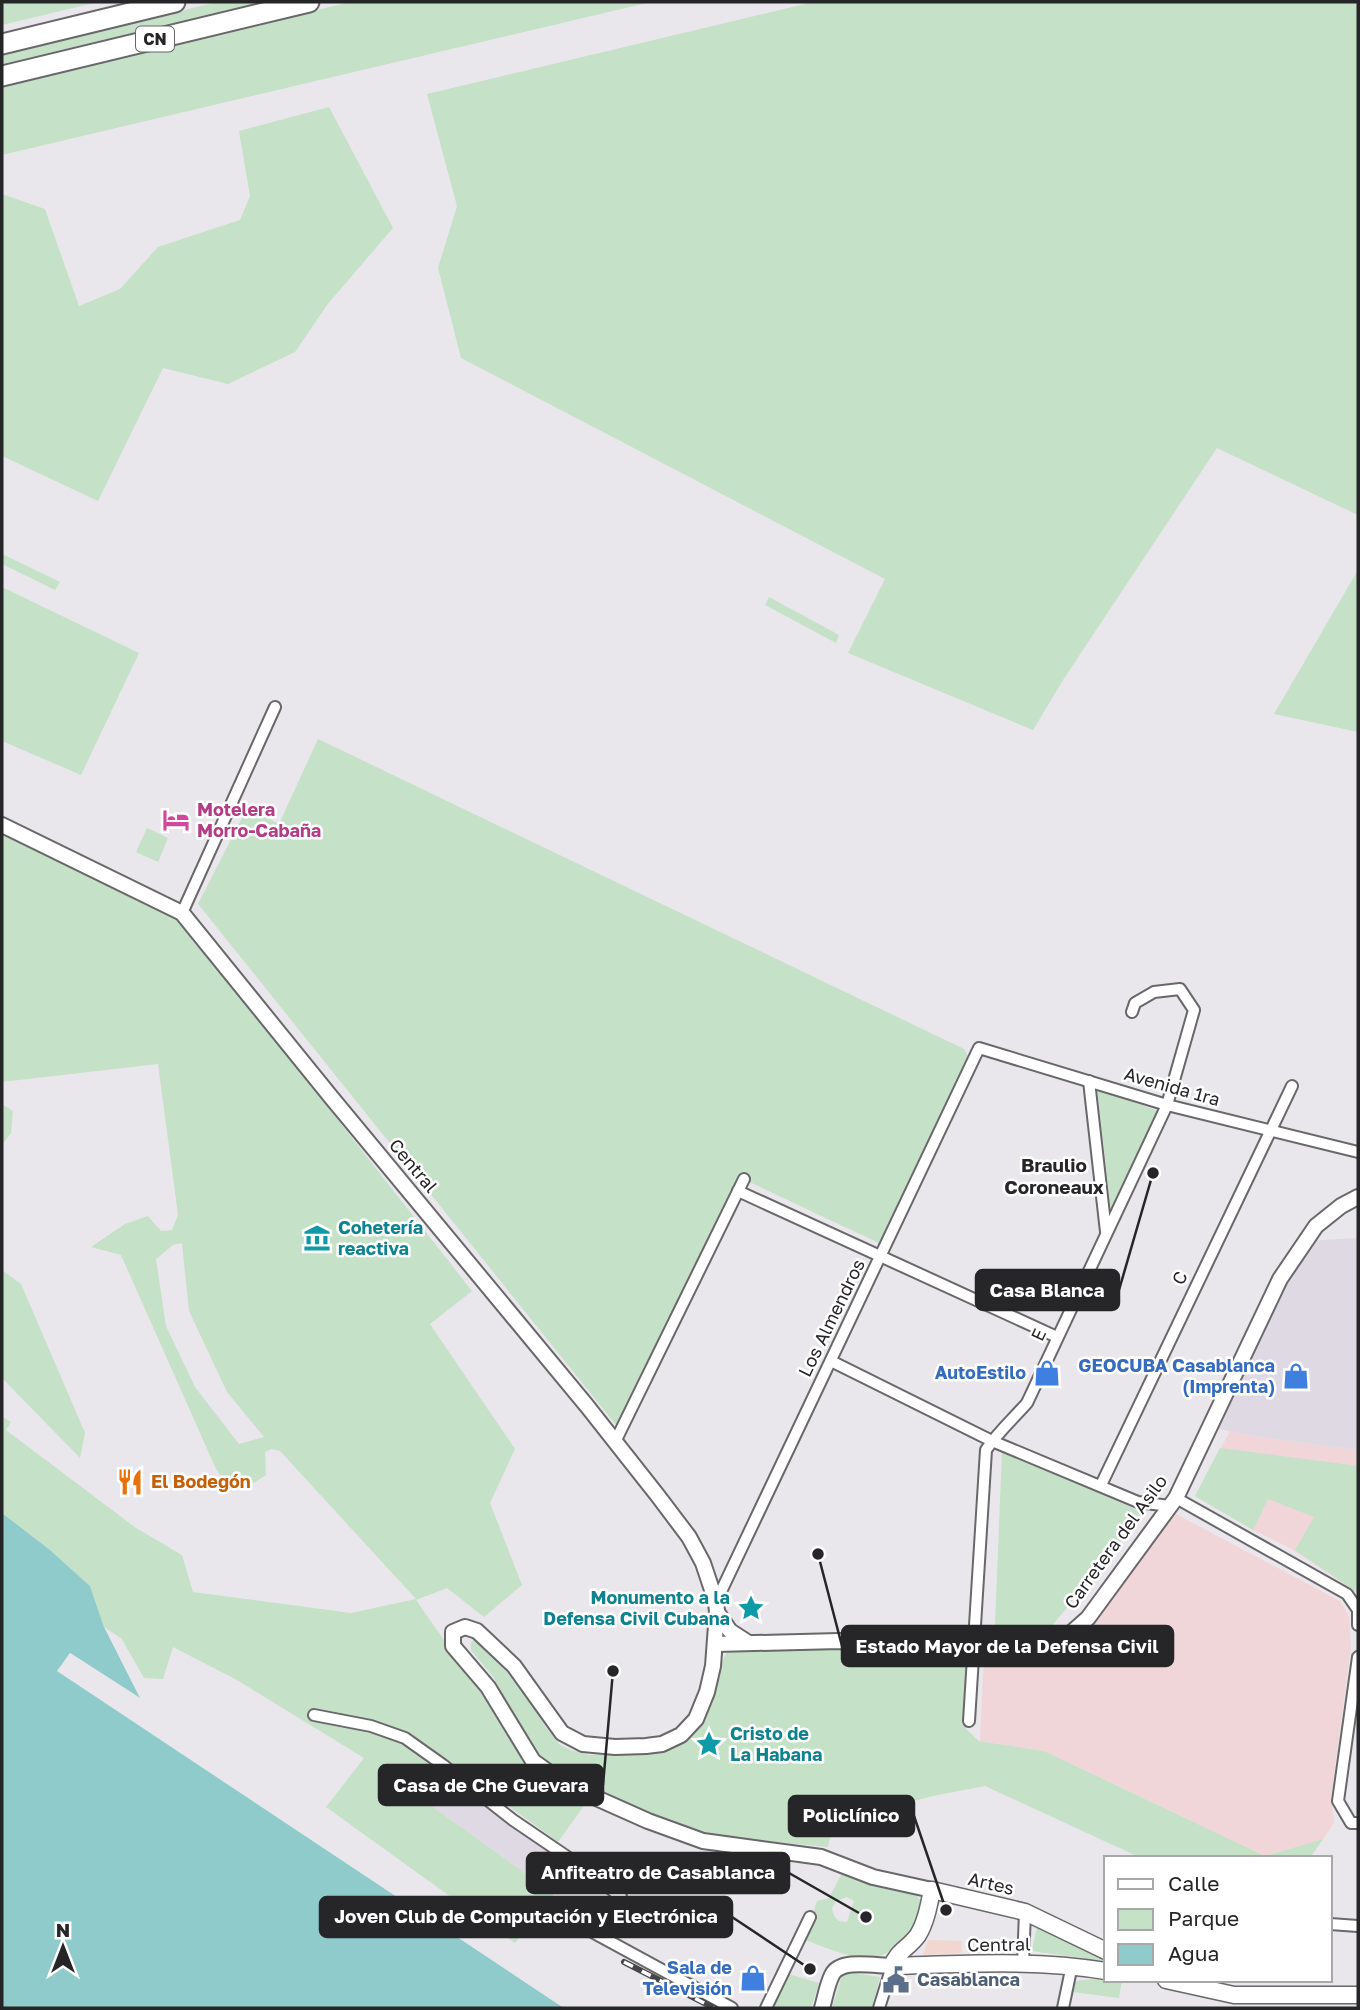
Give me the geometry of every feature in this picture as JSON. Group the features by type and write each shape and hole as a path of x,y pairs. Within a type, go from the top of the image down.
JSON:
{"highway":[{"name":"CN","path":"2,44 175,2"},
{"name":"CN","path":"2,76 309,2"}],"main road":[{"name":"Artes","path":"932,1890 1025,1912 1104,1950"},
{"path":"894,1962 918,1935 926,1917 932,1890"},
{"name":"Central","path":"894,1962 1072,1965 1104,1971"},
{"path":"1169,1982 1234,1995 1358,1995"}],"street":[{"path":"181,913 275,707"},
{"name":"Central","path":"2,825 181,913 615,1442 689,1537 702,1563 717,1607"},
{"name":"E","path":"992,1441 998,1431 1027,1403 1167,1105 1195,1010 1180,989 1154,992 1135,1003 1132,1012"},
{"name":"Avenida 1ra","path":"979,1048 1167,1105 1358,1152"},
{"name":"Los Almendros","path":"717,1607 979,1048"},
{"path":"1089,1081 1106,1233"},
{"name":"C","path":"1101,1485 1292,1086"},
{"path":"615,1442 744,1179"},
{"path":"738,1191 1058,1337"},
{"name":"Carretera del Asilo","path":"716,1643 975,1642 1052,1645 1062,1641 1088,1618 1173,1502 1280,1279 1316,1226 1341,1206 1358,1197"},
{"path":"831,1361 992,1441 1138,1502 1173,1502 1347,1594 1358,1610 1358,1625"},
{"path":"969,1721 986,1450 992,1441"},
{"path":"713,1666 723,1650 739,1643 717,1607"},
{"path":"713,1666 717,1607"},
{"name":"Artes","path":"713,1666 707,1692 696,1719 681,1735 662,1744 646,1746 583,1744 562,1733 514,1666 477,1631 465,1627 453,1632 453,1646 488,1687 533,1761 565,1784 648,1821 703,1840 821,1857 873,1877 932,1890"},
{"path":"1358,1657 1338,1801 1351,1823 1358,1824"},
{"path":"314,1715 371,1726 405,1738 513,1820 588,1871 621,1897 605,1938"},
{"path":"1023,1963 1025,1912"},
{"path":"766,2008 810,1917"},
{"path":"1332,1924 1358,1926"},
{"path":"585,1928 732,2008"},
{"path":"822,2008 832,1973 839,1967 894,1962 878,2008"},
{"path":"1063,2008 1072,1965"}],"shaded area":[{"name":"GEOCUBA Casablanca (Imprenta)","path":"1358,1238 1358,1450 1259,1437 1209,1427 1306,1241"},
{"path":"1230,1431 1358,1450 1358,1593 1290,1548 1195,1496"},
{"path":"1176,1514 1340,1601 1349,1616 1351,1648 1331,1796 1334,1823 1323,1839 1265,1856 1044,1751 980,1741 984,1653 1064,1655"},
{"path":"455,1778 574,1865 554,1894 433,1807"},
{"path":"928,1940 962,1941 961,1953 923,1955"}],"green space":[{"path":"2,2 98,2 2,25"},
{"path":"218,2 264,2 2,64 2,52"},
{"path":"351,2 651,2 2,155 2,84"},
{"path":"813,2 1358,2 1358,515 1217,448 1063,680 1033,730 848,653 885,579 461,358 438,268 457,206 427,94"},
{"path":"329,107 393,228 327,305 295,352 228,384 163,368 98,501 2,456 2,194 45,209 79,306 120,289 158,247 240,220 250,196 239,131"},
{"path":"2,554 60,582 55,590 2,564"},
{"path":"1358,570 1358,732 1274,714"},
{"path":"2,587 139,653 81,775 2,741"},
{"path":"769,597 839,635 836,643 765,605"},
{"path":"318,739 964,1049 968,1056 879,1243 741,1178 616,1425 198,904 247,808 279,824"},
{"path":"147,828 168,838 158,862 136,852"},
{"path":"2,835 183,922 472,1291 430,1324 515,1449 490,1503 522,1585 484,1617 447,1588 416,1600 509,1733 522,1760 555,1787 586,1803 558,1842 461,1771 433,1807 554,1894 515,1943 326,1807 364,1758 237,1680 173,1647 163,1679 144,1678 121,1638 104,1627 90,1586 50,1550 2,1513 2,1416 11,1422 6,1430 136,1528 182,1555 193,1592 351,1613 416,1599 280,1451 271,1449 265,1452 266,1475 252,1484 230,1490 216,1469 121,1255 91,1247 125,1224 148,1216 161,1231 172,1230 178,1215 158,1064 2,1082","holes":["182,1243 189,1311 227,1392 264,1437 239,1444 195,1387 166,1326 156,1259 173,1245"]},
{"path":"1097,1089 1158,1111 1111,1209"},
{"path":"2,1104 13,1111 11,1133 2,1145"},
{"path":"2,1270 21,1284 85,1433 80,1458 2,1378"},
{"path":"1220,1448 1358,1466 1358,1593 1295,1550 1314,1517 1268,1499 1253,1530 1195,1496"},
{"path":"1002,1451 1144,1513 1051,1627 995,1625"},
{"path":"478,1640 529,1697 545,1726 560,1745 589,1755 635,1754 667,1746 686,1736 727,1652 740,1646 969,1648 965,1728 979,1741 1044,1751 1265,1856 1137,1856 985,1786 933,1796 833,1822 828,1847 714,1836 669,1822 553,1769 535,1752 494,1678 471,1650 471,1642"},
{"path":"1323,1839 1311,1856 1265,1856"},
{"path":"842,1873 917,1896 922,1903 917,1924 907,1939 884,1954 867,1958 845,1954 805,1940 817,1901 829,1898","holes":["847,1897 854,1901 847,1922 839,1921 832,1908 836,1901"]},
{"path":"1037,1926 1104,1957 1104,1964 1082,1958 1032,1951"},
{"path":"853,1973 880,1977 872,2008 832,2008 842,1975"},
{"path":"789,1974 819,1983 811,2008 773,2008"},
{"path":"1104,1977 1104,1982 1122,1982 1119,1998 1073,1992 1073,1984"}],"water":[{"path":"2,1513 50,1550 90,1586 104,1627 140,1698 70,1653 58,1671 564,2008 2,2008"}],"pier":[{"path":"70,1653 143,1700 138,1701 70,1658 62,1670 312,1833 568,2008 564,2008 57,1671"}],"railway":[{"path":"624,1962 714,2008"}],"place":[{"name":"Motelera Morro-Cabaña","path":"176,820"},
{"name":"Casa Blanca","path":"1153,1173"},
{"name":"Cohetería reactiva","path":"317,1238"},
{"name":"AutoEstilo","path":"1047,1373"},
{"name":"GEOCUBA Casablanca (Imprenta)","path":"1296,1376"},
{"name":"El Bodegón","path":"130,1482"},
{"name":"Estado Mayor de la Defensa Civil","path":"818,1554"},
{"name":"Monumento a la Defensa Civil Cubana","path":"751,1608"},
{"name":"Casa de Che Guevara","path":"613,1671"},
{"name":"Cristo de La Habana","path":"709,1744"},
{"name":"Policlínico","path":"946,1910"},
{"name":"Anfiteatro de Casablanca","path":"866,1917"},
{"name":"Joven Club de Computación y Electrónica","path":"810,1969"},
{"name":"Sala de Televisión","path":"753,1978"},
{"name":"Casablanca","path":"896,1980"}],"district":[{"name":"Braulio Coroneaux","path":"1054,1176"}]}
